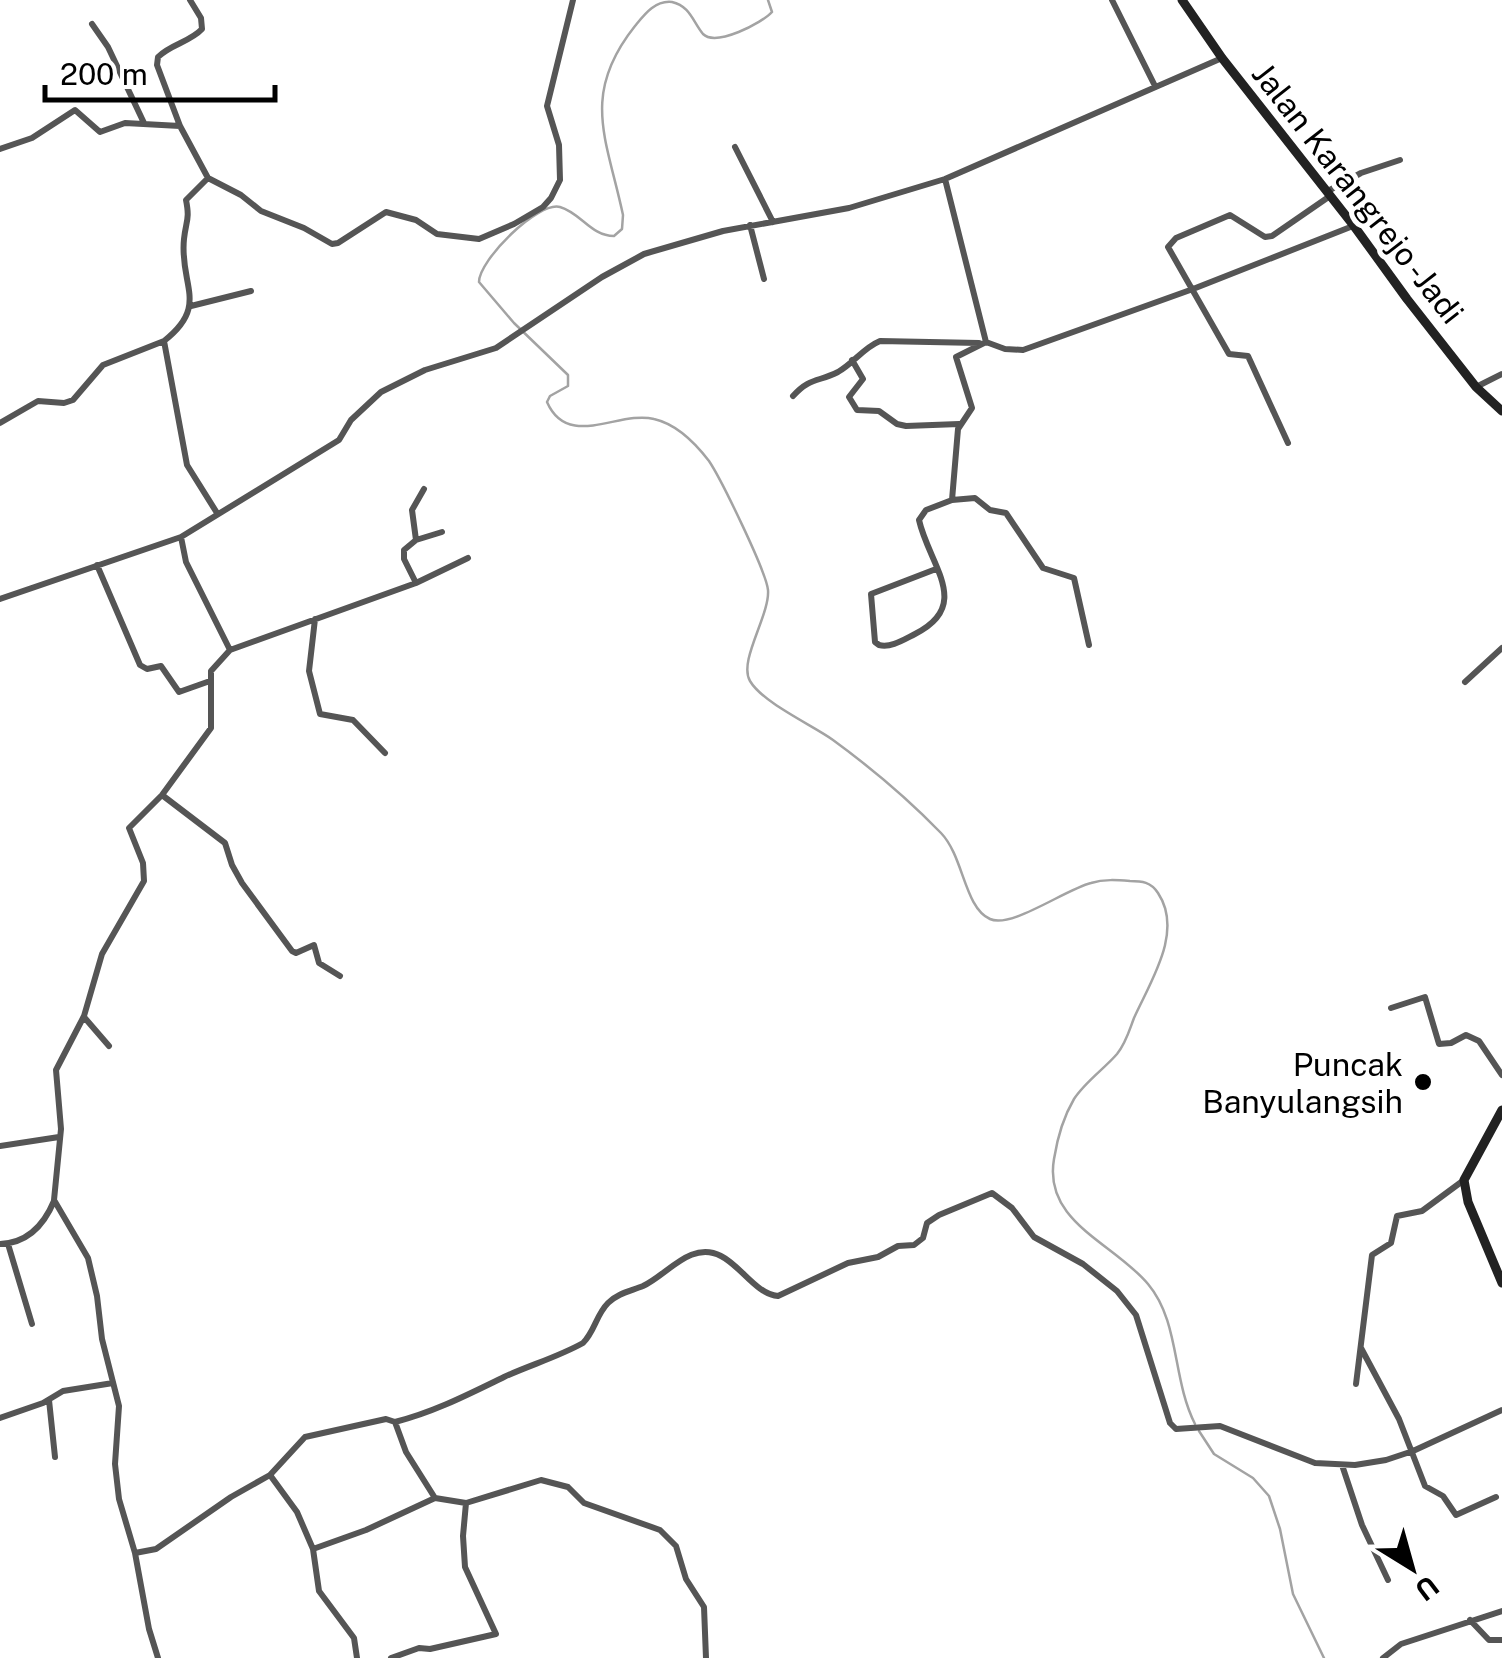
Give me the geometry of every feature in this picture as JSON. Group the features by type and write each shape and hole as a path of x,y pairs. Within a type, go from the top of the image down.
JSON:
{"street":[{"path":"190,0 202,18 202,28 195,36 170,46 157,61 180,126 208,178 260,210 293,222 332,244 386,212 416,220 437,234 479,239 543,207 558,188 559,145 547,106 574,0"},
{"path":"1112,0 1156,86"},
{"name":"Jalan Karangrejo -Jadi","path":"1182,0 1222,58 1476,387 1502,411"},
{"path":"92,24 108,47 144,123"},
{"path":"0,600 181,536 338,440 351,420 381,392 414,374 478,356 520,334 602,277 644,254 750,225 849,208 945,179 1222,58"},
{"path":"0,148 32,138 75,110 100,132 125,122 180,126"},
{"path":"735,147 774,222"},
{"path":"1288,443 1248,356 1229,354 1168,247 1176,238 1234,215 1259,234 1272,236 1361,174 1400,160"},
{"path":"0,423 38,401 73,400 103,365 164,341 184,323 192,306 184,240 190,222 186,200 208,178"},
{"path":"945,179 983,343"},
{"path":"750,225 764,279"},
{"path":"794,396 812,379 841,370 880,341 983,343 1023,350 1354,226"},
{"path":"192,306 252,291"},
{"path":"164,341 187,465 217,513"},
{"path":"952,500 960,424 972,407 956,356 983,343"},
{"path":"852,360 863,379 849,397 857,410 879,411 906,426 960,424"},
{"path":"1476,387 1502,374"},
{"path":"416,540 412,510 424,489"},
{"path":"936,569 871,594 879,646 883,648 929,627 945,606 945,591 918,520 926,510 952,500 974,498 990,510 1006,513 1043,568 1074,578 1089,645"},
{"path":"416,583 403,552 416,540 442,532"},
{"path":"32,1324 4,1244 28,1237 39,1227 54,1200 60,1137 56,1070 84,1016 102,954 144,881 143,863 129,828 162,795 211,728 210,680 215,664 228,656 230,650 186,562 181,536"},
{"path":"230,650 416,583 468,558"},
{"path":"97,566 140,666 161,666 178,692 210,680"},
{"path":"315,620 309,672 320,714 353,720 384,753"},
{"path":"1465,682 1502,648"},
{"path":"162,795 225,844 242,884 292,951 296,954 314,945 319,963 340,976"},
{"path":"1391,1008 1425,997 1437,1042 1444,1045 1466,1036 1475,1038 1502,1075"},
{"path":"84,1016 109,1046"},
{"path":"1502,1110 1464,1180 1468,1202 1502,1283"},
{"path":"0,1146 60,1137"},
{"path":"1356,1384 1371,1260 1377,1250 1392,1243 1395,1218 1422,1211 1464,1180"},
{"path":"135,1553 156,1548 270,1475 305,1437 376,1420 395,1422 464,1398 576,1348 591,1335 599,1314 610,1301 643,1286 685,1257 699,1253 720,1255 766,1293 778,1296 848,1263 878,1257 898,1246 914,1245 924,1238 928,1223 939,1215 992,1193 1012,1208 1034,1237 1083,1264 1127,1302 1136,1316 1170,1424 1183,1430 1213,1425 1315,1463 1342,1466 1386,1460 1502,1410"},
{"path":"54,1200 78,1234 98,1296 102,1338 119,1406 114,1464 158,1658"},
{"path":"1361,1346 1400,1418 1422,1483 1446,1498 1454,1515 1496,1498"},
{"path":"0,1418 63,1392 113,1383"},
{"path":"49,1400 55,1457"},
{"path":"395,1422 406,1452 435,1498"},
{"path":"1342,1466 1362,1525 1388,1580"},
{"path":"270,1475 297,1512 313,1549 319,1590 354,1638 358,1658"},
{"path":"313,1549 435,1498 466,1503 541,1480 568,1487 584,1503 660,1530 676,1546 686,1579 704,1607 706,1658"},
{"path":"391,1658 419,1648 496,1634 465,1567 466,1503"},
{"path":"1384,1658 1401,1644 1502,1611"},
{"path":"1470,1620 1489,1640 1502,1640"}],"waterway":[{"path":"768,0 772,12 767,17 718,38 703,34 678,4 660,3 646,13 618,51 603,96 605,140 623,215 622,229 614,236 606,235 567,210 550,208 511,234 489,260 479,282 514,323 568,375 568,386 547,402 556,416 581,426 654,419 685,436 709,461 752,546 768,590 748,662 750,681 776,705 861,761 941,833 981,913 999,921 1011,918 1101,881 1142,882 1158,893 1167,924 1162,957 1123,1046 1070,1106 1057,1144 1053,1181 1070,1215 1134,1269 1158,1299 1195,1424"},
{"path":"1199,1431 1214,1454 1253,1478 1269,1496 1293,1594 1324,1658"}],"place":[{"name":"Puncak Banyulangsih","path":"1423,1082"}]}
